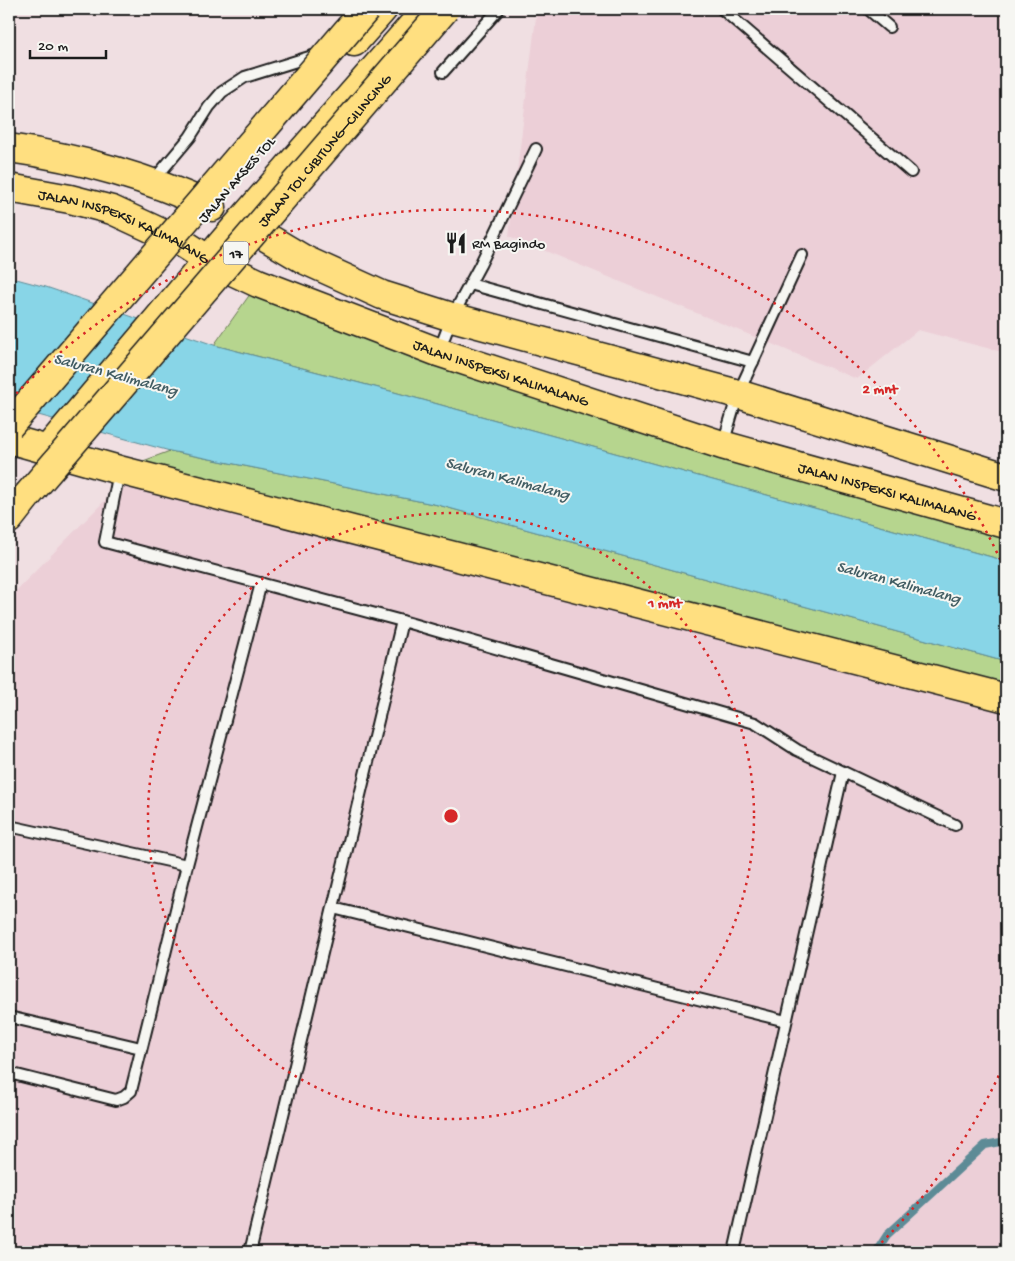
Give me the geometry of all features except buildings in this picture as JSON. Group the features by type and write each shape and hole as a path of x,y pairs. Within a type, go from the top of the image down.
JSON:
{"main road":[{"path":"366,9 14,430 47,450 119,470 1006,698"},
{"name":"JALAN AKSES TOL","path":"14,430 212,207 383,9"},
{"path":"47,450 241,222 427,9"},
{"name":"JALAN TOL CIBITUNG–CILINCING","path":"9,519 445,9"},
{"path":"9,148 53,155 152,182 212,207"},
{"name":"JALAN INSPEKSI KALIMALANG","path":"9,188 70,199 112,210 181,242 209,260 310,304 438,352 722,445 1006,524"},
{"path":"241,222 334,275 452,318 738,394 1006,477"}],"lane":[{"path":"443,72 499,9"},
{"path":"722,9 911,172"},
{"path":"868,9 889,27"},
{"path":"152,182 190,137 209,107 222,92 245,77 353,43"},
{"path":"438,352 452,318 536,149"},
{"path":"722,445 738,394 802,255"},
{"path":"470,284 752,362"},
{"path":"119,470 105,542 402,621 754,724 797,750 955,825"},
{"path":"9,1073 116,1100 124,1097 130,1091 261,583"},
{"path":"250,1252 402,621"},
{"path":"734,1252 842,772"},
{"path":"9,826 187,865"},
{"path":"333,908 786,1022"},
{"path":"9,1017 141,1048"}],"shaded area":[{"path":"537,9 1006,9 1006,353 918,330 857,379 509,236"},
{"path":"125,480 1006,705 1006,1252 9,1252 9,598"}],"green space":[{"path":"258,283 1006,524 1006,561 394,392 214,345"},
{"path":"170,451 438,505 1006,662 1006,698 119,470"}],"water":[{"name":"Saluran Kalimalang","path":"9,277 46,287 214,345 394,392 1006,561 1006,662 438,505 170,451 9,407"}],"waterway":[{"path":"876,1252 887,1235 985,1145 1006,1141"}],"place":[{"name":"RM Bagindo","path":"456,243"}]}
